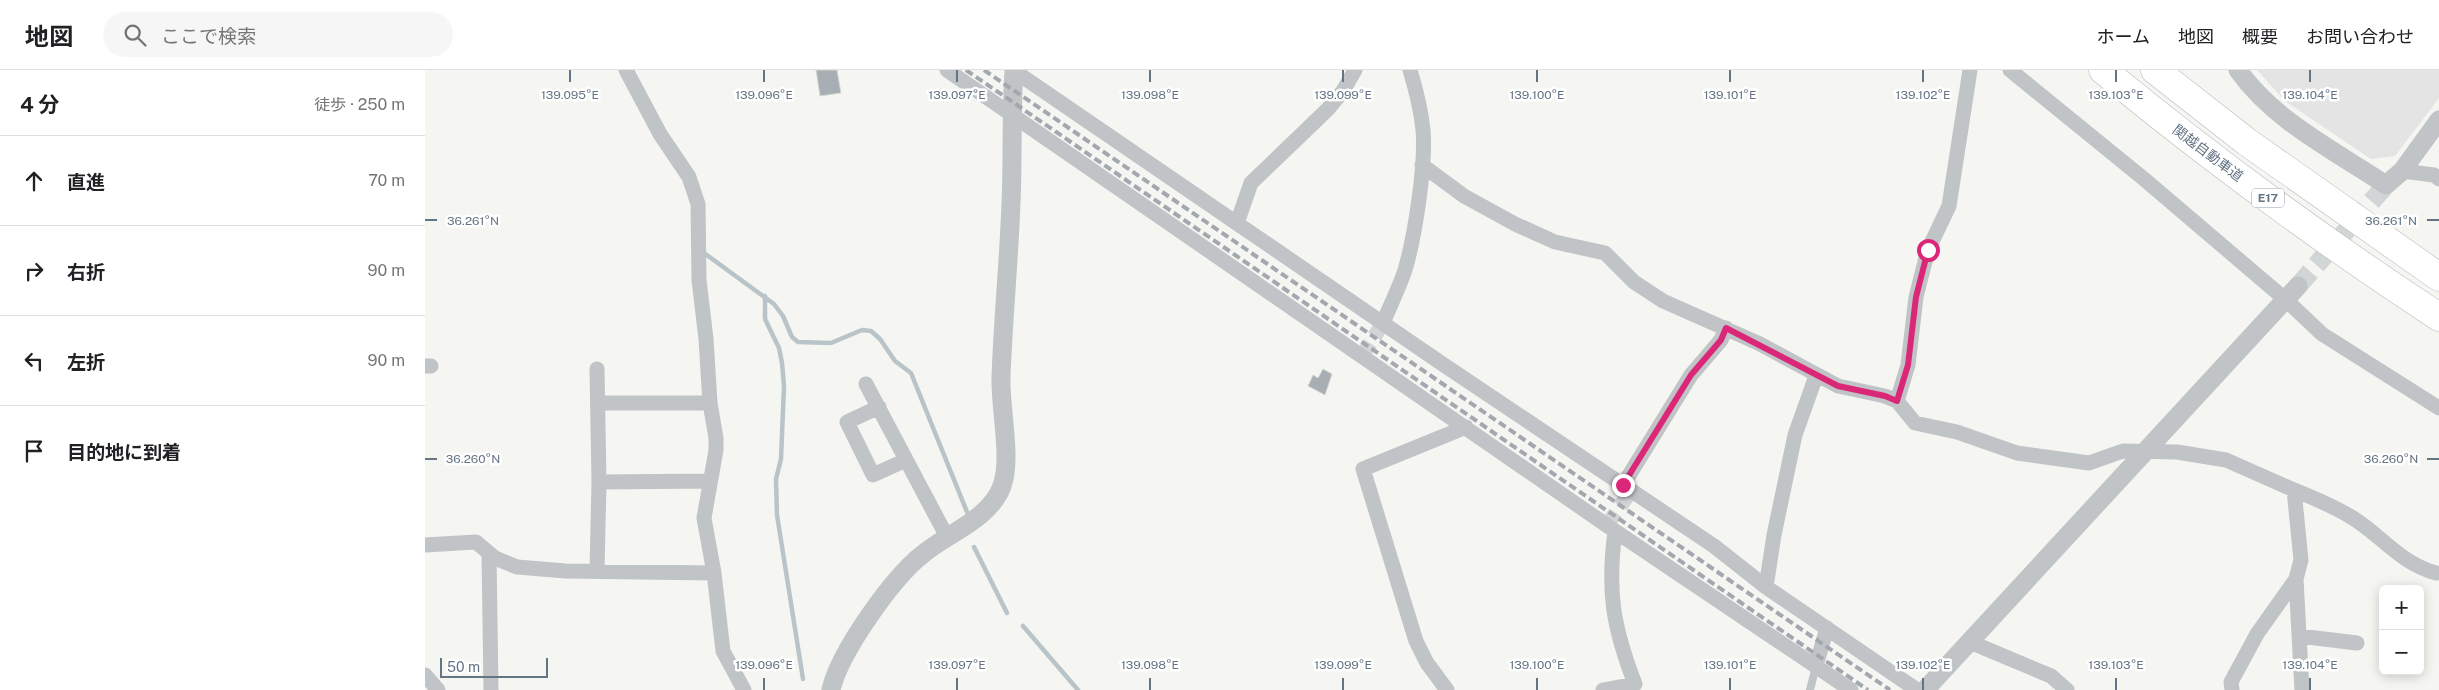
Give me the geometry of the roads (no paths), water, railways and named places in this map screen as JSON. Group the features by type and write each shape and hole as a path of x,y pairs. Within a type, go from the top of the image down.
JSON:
{"highway":[{"name":"関越自動車道","path":"2103,70 2221,164 2302,224 2439,317"},
{"name":"E17","path":"2155,70 2247,142 2439,277"}],"street":[{"path":"626,70 660,134 689,177 698,204 698,256 710,403 716,450 704,518 714,573 723,650 744,690"},
{"path":"947,70 1615,530 1851,690"},
{"path":"827,690 840,664 897,577 922,554 990,506 1002,486 1006,466 1001,377 1011,201 1013,70"},
{"path":"1013,70 1714,546 1767,587 1917,690"},
{"path":"1237,223 1251,183 1328,109 1343,91 1355,70"},
{"path":"1383,323 1404,272 1411,244 1422,165 1423,131 1417,95 1410,70"},
{"path":"1897,401 1908,365 1916,297 1928,250 1949,206 1970,70"},
{"path":"2010,70 2144,178 2292,293 2322,334 2439,408"},
{"path":"2237,70 2251,88 2271,108 2386,185 2402,171 2439,120"},
{"path":"1422,165 1464,196 1515,224 1555,242 1605,253 1634,282 1663,301 1758,343 1816,376 1838,386 1885,396 1897,401 1915,423 1957,432 2017,453 2089,463 2123,451 2177,452 2226,460 2352,518 2396,554 2418,568 2435,573"},
{"path":"2402,171 2434,176 2439,179"},
{"path":"1925,690 2292,293"},
{"path":"1623,485 1691,375 1721,340 1726,328"},
{"path":"597,370 599,482 597,571"},
{"path":"1767,587 1774,535 1795,435 1816,376"},
{"path":"866,384 947,537"},
{"path":"598,403 710,403"},
{"path":"879,407 847,422 873,475 906,460"},
{"path":"1447,690 1427,663 1415,641 1363,469 1466,427"},
{"path":"599,482 710,481"},
{"path":"2294,490 2301,560 2296,580 2302,690"},
{"path":"1603,690 1635,684 1621,648 1610,594 1610,567 1615,530"},
{"path":"425,545 475,542 489,553 517,567 566,571 714,573"},
{"path":"489,553 491,690"},
{"path":"2232,690 2231,682 2257,634 2296,580"},
{"path":"1816,666 1827,628"},
{"path":"2299,636 2357,643"},
{"path":"1970,642 2051,676 2067,690"},
{"path":"425,675 437,690"}],"lane":[{"path":"1810,690 1816,666"}],"waterway":[{"path":"704,253 774,304 783,316 792,337 798,342 831,343 862,330 871,331 880,339 895,361 911,373 967,512"},
{"path":"765,296 765,319 779,348 782,363 784,386 781,459 776,479 777,515 803,679"},
{"path":"974,547 1007,613"},
{"path":"1023,626 1078,690"}],"tunnel":[{"path":"2298,286 2386,185"},
{"path":"1362,356 1383,323"},
{"path":"1607,525 1631,491"}],"railway":[{"path":"966,70 1868,690"},
{"path":"984,70 1890,690"}]}
